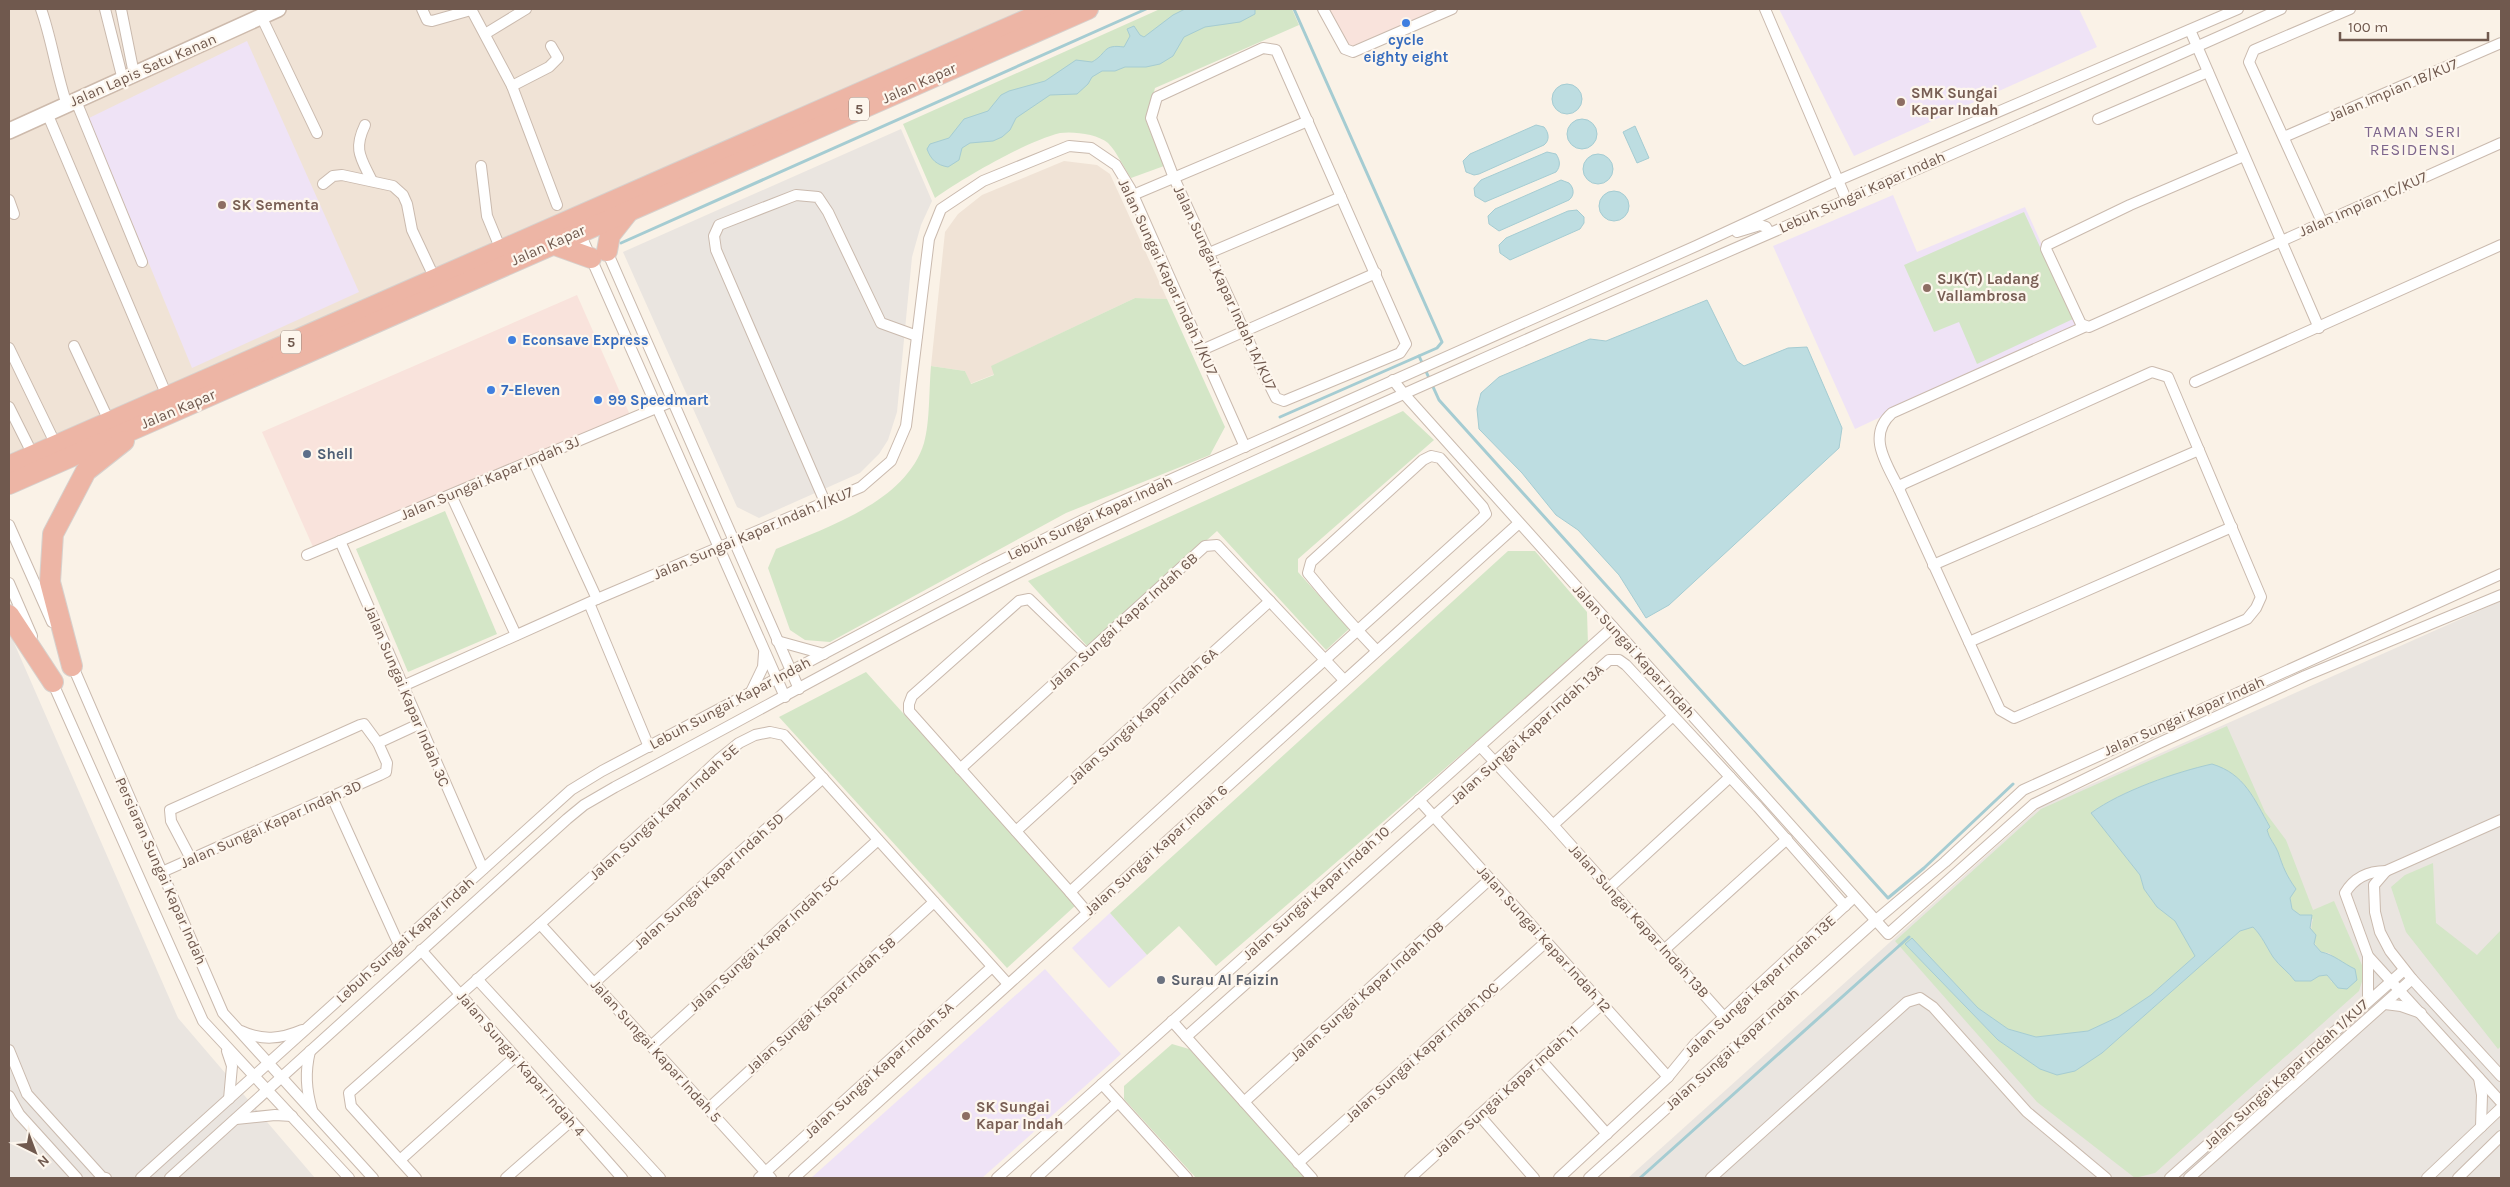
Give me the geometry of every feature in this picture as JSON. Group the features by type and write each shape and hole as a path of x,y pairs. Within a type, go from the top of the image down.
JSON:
{"highway":[{"name":"Jalan Kapar","path":"9,484 552,244 584,221 1051,9"},
{"name":"Jalan Kapar","path":"9,466 502,250 584,221 630,209 1088,9"},
{"path":"552,244 599,255 610,234 630,209"},
{"path":"72,666 50,582 53,534 86,471 121,442 191,403"},
{"path":"9,615 53,682"}],"street":[{"path":"41,9 50,37 55,67 142,262"},
{"path":"105,9 128,77"},
{"path":"121,9 128,77"},
{"name":"Jalan Lapis Satu Kanan","path":"9,131 278,9"},
{"path":"422,9 427,20 432,21 471,9 512,86 557,205"},
{"path":"485,34 526,9"},
{"path":"1323,9 1345,49 1353,52 1452,9"},
{"path":"1765,9 1846,199"},
{"name":"Lebuh Sungai Kapar Indah","path":"141,1178 571,790 648,747 984,569 1109,507 1839,180 2238,9"},
{"name":"Lebuh Sungai Kapar Indah","path":"170,1178 584,805 997,584 1121,523 1769,232 2281,9"},
{"path":"2322,222 2249,62 2254,50 2350,9"},
{"path":"262,16 317,133"},
{"path":"2190,30 2319,328"},
{"name":"Jalan Impian 1B/KU7","path":"2284,137 2501,43"},
{"path":"512,86 548,67 558,58 551,46"},
{"name":"Jalan Sungai Kapar Indah 1A/KU7","path":"1263,48 1276,50 1406,344 1400,353 1284,401 1276,398 1174,178 1150,118 1157,97 1263,48"},
{"path":"2098,119 2208,72"},
{"path":"47,113 167,396"},
{"path":"1133,195 1308,121"},
{"path":"365,125 358,139 358,152 372,181"},
{"name":"Jalan Impian 1C/KU7","path":"2232,527 2261,597 2256,608 2247,619 2014,718 2000,710 1879,445 1883,423 1901,409 2084,327 2090,327 2280,240 2501,143"},
{"name":"Jalan Sungai Kapar Indah 1/KU7","path":"403,686 593,601 861,487 891,461 906,426 929,239 941,209 983,181 1069,146 1091,148 1116,165 1133,195 1245,447"},
{"path":"2084,327 2046,249 2047,245 2130,205 2244,156"},
{"path":"481,166 487,216 502,250"},
{"path":"323,184 333,176 342,175 393,186 403,195 412,230 435,279"},
{"path":"826,502 716,250 714,236 719,226 796,195 818,197 828,212 881,323 917,336"},
{"path":"1209,253 1342,197"},
{"path":"9,200 14,214"},
{"path":"584,221 599,255 657,408 785,697"},
{"path":"584,221 599,255 673,401 799,689"},
{"path":"1712,237 1760,225 1766,227 1769,232"},
{"path":"2195,382 2501,245"},
{"path":"1202,350 1376,274"},
{"path":"74,346 110,421"},
{"path":"9,348 56,445"},
{"path":"1899,489 1903,484 2152,372 2168,377 2232,527 1969,642"},
{"name":"Jalan Sungai Kapar Indah","path":"1393,380 1888,934 2034,804 2157,744 2305,676 2501,595"},
{"name":"Jalan Sungai Kapar Indah 3J","path":"307,555 673,401"},
{"path":"9,407 33,455"},
{"path":"1933,565 2199,450"},
{"name":"Jalan Sungai Kapar Indah 6","path":"1086,654 1029,599 1024,599 1018,601 912,696 909,704 909,711 1070,892 1358,631 1486,514 1483,507 1440,458 1432,456 1423,460 1311,562 1308,572 1358,631"},
{"path":"533,460 593,601 648,747"},
{"path":"451,495 516,635"},
{"name":"Jalan Sungai Kapar Indah 6","path":"794,1178 1519,523"},
{"name":"Persiaran Sungai Kapar Indah","path":"9,524 223,1013 373,1178"},
{"name":"Jalan Sungai Kapar Indah 3C","path":"340,541 483,870"},
{"name":"Jalan Sungai Kapar Indah 6B","path":"960,769 1205,546 1211,544 1217,545 1344,680"},
{"name":"Jalan Sungai Kapar Indah","path":"1588,1178 1876,920 1945,862 2023,790 2501,574"},
{"name":"Persiaran Sungai Kapar Indah","path":"9,583 204,1021 225,1047 349,1178"},
{"name":"Jalan Sungai Kapar Indah 6A","path":"1016,831 1270,601"},
{"name":"Jalan Sungai Kapar Indah 10","path":"996,1178 1613,628"},
{"path":"1358,631 1377,651"},
{"path":"778,641 824,654"},
{"path":"751,692 763,667 764,649"},
{"name":"Jalan Sungai Kapar Indah 13A","path":"1186,1037 1609,660 1619,660 1626,665 1787,839 1845,906"},
{"path":"1554,825 1673,716"},
{"path":"191,860 171,821 170,810 360,725 364,724 370,729 378,743 419,724"},
{"name":"Jalan Sungai Kapar Indah 5E","path":"400,1160 351,1106 349,1093 540,924 718,760 739,743 755,735 770,732 784,735 1008,984"},
{"name":"Jalan Sungai Kapar Indah 3D","path":"162,872 386,772 387,762 378,743"},
{"name":"Jalan Sungai Kapar Indah 13B","path":"1480,746 1554,825 1724,1017"},
{"path":"1609,888 1730,777"},
{"name":"Jalan Sungai Kapar Indah 5D","path":"594,983 823,778"},
{"path":"332,797 399,945"},
{"name":"Jalan Sungai Kapar Indah 12","path":"1419,800 1668,1077"},
{"path":"2501,820 2386,871 2374,871 2350,884 2344,893 2368,956 2392,980 2501,1102"},
{"path":"1664,950 1787,839"},
{"name":"Jalan Sungai Kapar Indah 5C","path":"651,1046 878,840"},
{"path":"2386,871 2374,885 2375,912 2380,932 2390,951 2412,979 2497,1067 2501,1076"},
{"name":"Jalan Sungai Kapar Indah 10B","path":"1244,1102 1490,879"},
{"path":"1070,892 1087,912"},
{"name":"Jalan Sungai Kapar Indah 13E","path":"1559,1178 1668,1077 1695,1044 1854,897"},
{"name":"Jalan Sungai Kapar Indah 5B","path":"708,1109 934,902"},
{"name":"Jalan Sungai Kapar Indah 5","path":"540,924 708,1109 766,1176"},
{"name":"Jalan Sungai Kapar Indah 10C","path":"1298,1163 1546,942"},
{"name":"Jalan Sungai Kapar Indah 4","path":"421,950 622,1178"},
{"path":"2364,1005 2368,956"},
{"name":"Jalan Sungai Kapar Indah 5A","path":"766,1176 992,967"},
{"name":"Jalan Sungai Kapar Indah 1/KU7","path":"2170,1178 2404,970"},
{"name":"Jalan Sungai Kapar Indah 1/KU7","path":"2189,1178 2412,979"},
{"name":"Jalan Sungai Kapar Indah 4","path":"477,980 660,1178"},
{"path":"1711,1178 1900,1008 1907,1002 1920,998 1933,1008 2027,1112 2106,1178"},
{"name":"Jalan Sungai Kapar Indah 11","path":"1417,1176 1479,1116 1602,1004"},
{"path":"2382,1007 2401,1006 2422,1013"},
{"path":"1172,1021 1312,1178"},
{"path":"238,1030 254,1037 271,1038 287,1036 308,1028"},
{"path":"225,1047 232,1066 229,1099"},
{"path":"9,1050 27,1094 102,1177 106,1178"},
{"path":"310,1050 306,1066 306,1084 312,1111"},
{"path":"416,1178 400,1160 515,1057"},
{"path":"1541,1060 1607,1134"},
{"path":"2479,1078 2482,1095 2481,1127"},
{"path":"1102,1084 1187,1178"},
{"path":"27,1094 10,1102 78,1178"},
{"path":"1036,1178 1118,1102"},
{"path":"2427,1178 2501,1108"},
{"path":"235,1119 275,1115 292,1116"},
{"path":"1479,1116 1534,1178"},
{"path":"506,1178 571,1121"},
{"path":"2458,1178 2501,1136"}],"shaded area":[{"path":"9,9 1034,9 9,456"},
{"path":"1328,9 1443,9 1352,48 1347,46"},
{"name":"SMK Sungai Kapar Indah","path":"1779,9 2079,9 2097,47 1854,156"},
{"name":"SK Sementa","path":"247,41 359,292 192,368 89,118"},
{"path":"901,129 932,201 921,225 912,257 897,412 888,440 879,454 860,473 759,518 737,507 623,252"},
{"path":"1064,161 1097,165 1110,174 1167,299 1135,298 992,366 995,374 970,384 965,371 931,366 945,232 958,214 982,195"},
{"name":"SJK(T) Ladang Vallambrosa","path":"1893,195 1917,252 2025,207 2078,325 1855,429 1773,246"},
{"path":"577,295 630,415 313,547 262,432"},
{"path":"2501,601 2501,1178 1628,1178 2040,807"},
{"path":"9,636 11,636 178,1018 315,1178 9,1178"},
{"path":"1110,913 1147,955 1109,988 1072,948"},
{"name":"SK Sungai Kapar Indah","path":"1045,969 1121,1054 982,1178 811,1178"}],"green space":[{"path":"1160,9 1292,9 1299,25 1155,88 1146,121 1164,166 1131,178 1114,151 1104,140 1085,134 1060,133 1030,144 996,161 935,198 903,124"},
{"path":"2024,212 2073,319 1977,364 1959,322 1934,332 1904,265"},
{"path":"1135,298 1167,299 1225,427 1210,455 1066,513 830,642 805,640 790,630 768,568 776,549 862,510 883,497 915,464 926,435 931,366 965,371 971,384 994,375 991,366"},
{"path":"1403,411 1434,440 1298,559 1298,572 1349,629 1326,650 1217,531 1088,647 1028,581"},
{"path":"445,511 497,634 408,672 356,549"},
{"path":"1508,551 1535,551 1587,612 1588,645 1216,966 1179,926 1147,955 1110,913"},
{"path":"866,672 1076,905 1007,968 779,717"},
{"path":"2227,726 2265,812 2286,840 2313,910 2334,901 2365,972 2359,991 2155,1173 2135,1178 2037,1102 1895,941 2041,809","holes":["2212,765 2224,769 2241,781 2248,789 2270,827 2267,830 2269,836 2277,849 2287,875 2296,889 2290,898 2292,909 2300,915 2313,919 2311,933 2315,944 2321,952 2329,953 2339,962 2332,982 2327,975 2319,976 2311,981 2295,981 2275,960 2253,927 2240,931 2102,1053 2075,1071 2040,1069 1998,1040 1906,944 1912,938 1978,1008 2008,1029 2036,1037 2088,1031 2118,1017 2151,995 2195,956 2175,921 2157,907 2144,889 2140,875 2091,813 2117,797 2166,777"]},
{"path":"2433,863 2436,923 2477,955 2501,930 2501,1046 2498,1049 2406,932 2391,887 2405,875"},
{"path":"1172,1044 1189,1049 1307,1178 1196,1178 1124,1099 1124,1086"}],"water":[{"path":"1185,9 1255,9 1255,14 1240,22 1205,27 1184,37 1173,56 1160,64 1146,67 1125,67 1115,71 1102,71 1092,77 1088,84 1077,94 1050,95 1016,118 1010,130 1002,137 993,141 970,143 962,148 959,160 948,167 941,165 930,156 927,149 930,144 949,138 964,119 988,111 1001,95 1045,81 1076,60 1092,62 1108,48 1124,47 1130,36 1127,29 1134,26 1140,35 1144,37 1173,15"},
{"path":"1567,84 1573,85 1581,93 1581,105 1573,113 1567,114 1561,113 1553,105 1552,99 1553,93 1561,85"},
{"path":"1582,119 1588,120 1596,128 1596,140 1588,148 1582,149 1576,148 1568,140 1567,134 1568,128 1576,120"},
{"path":"1536,125 1544,127 1547,132 1548,139 1544,145 1479,174 1474,175 1466,172 1463,161 1470,154"},
{"path":"1635,126 1649,158 1637,163 1623,132"},
{"path":"1547,152 1556,154 1558,158 1559,165 1556,172 1485,202 1475,196 1474,188 1481,180"},
{"path":"1598,154 1604,155 1612,163 1612,175 1604,183 1598,184 1592,183 1584,175 1583,169 1584,163 1592,155"},
{"path":"1561,180 1569,183 1572,187 1573,194 1569,200 1499,231 1489,224 1488,216 1495,209"},
{"path":"1614,191 1620,192 1628,200 1628,212 1620,220 1614,221 1608,220 1600,212 1599,206 1600,200 1608,192"},
{"path":"1577,210 1584,217 1584,223 1580,229 1510,260 1500,253 1499,245 1506,238 1568,211"},
{"path":"1707,300 1737,361 1744,366 1788,348 1807,347 1842,428 1839,448 1669,605 1646,618 1619,575 1578,530 1556,515 1522,473 1479,429 1477,409 1481,393 1499,377 1590,339 1606,341"},
{"path":"2212,764 2233,774 2253,797 2270,827 2267,830 2269,836 2277,849 2287,875 2296,889 2290,898 2292,909 2300,915 2312,915 2310,928 2316,935 2314,944 2321,952 2355,969 2357,980 2347,989 2338,988 2327,975 2319,976 2311,981 2295,981 2275,960 2253,927 2240,931 2102,1053 2075,1071 2057,1075 2040,1069 1998,1040 1905,944 1912,938 1978,1008 2008,1029 2036,1037 2088,1031 2118,1017 2151,995 2195,956 2175,921 2157,907 2144,889 2140,875 2091,813 2118,797 2149,783"}],"waterway":[{"path":"621,243 1146,9"},
{"path":"1280,417 1437,348 1442,342 1294,9"},
{"path":"1419,356 1439,400 1888,898 1924,868 2013,784"},
{"path":"1640,1178 1909,937"}],"place":[{"name":"cycle eighty eight","path":"1406,23"},
{"name":"SMK Sungai Kapar Indah","path":"1901,102"},
{"name":"SK Sementa","path":"222,205"},
{"name":"SJK(T) Ladang Vallambrosa","path":"1927,288"},
{"name":"Econsave Express","path":"512,340"},
{"name":"7-Eleven","path":"491,390"},
{"name":"99 Speedmart","path":"598,400"},
{"name":"Shell","path":"307,454"},
{"name":"Surau Al Faizin","path":"1161,980"},
{"name":"SK Sungai Kapar Indah","path":"966,1116"}],"district":[{"name":"TAMAN SERI RESIDENSI","path":"2413,140"}]}
